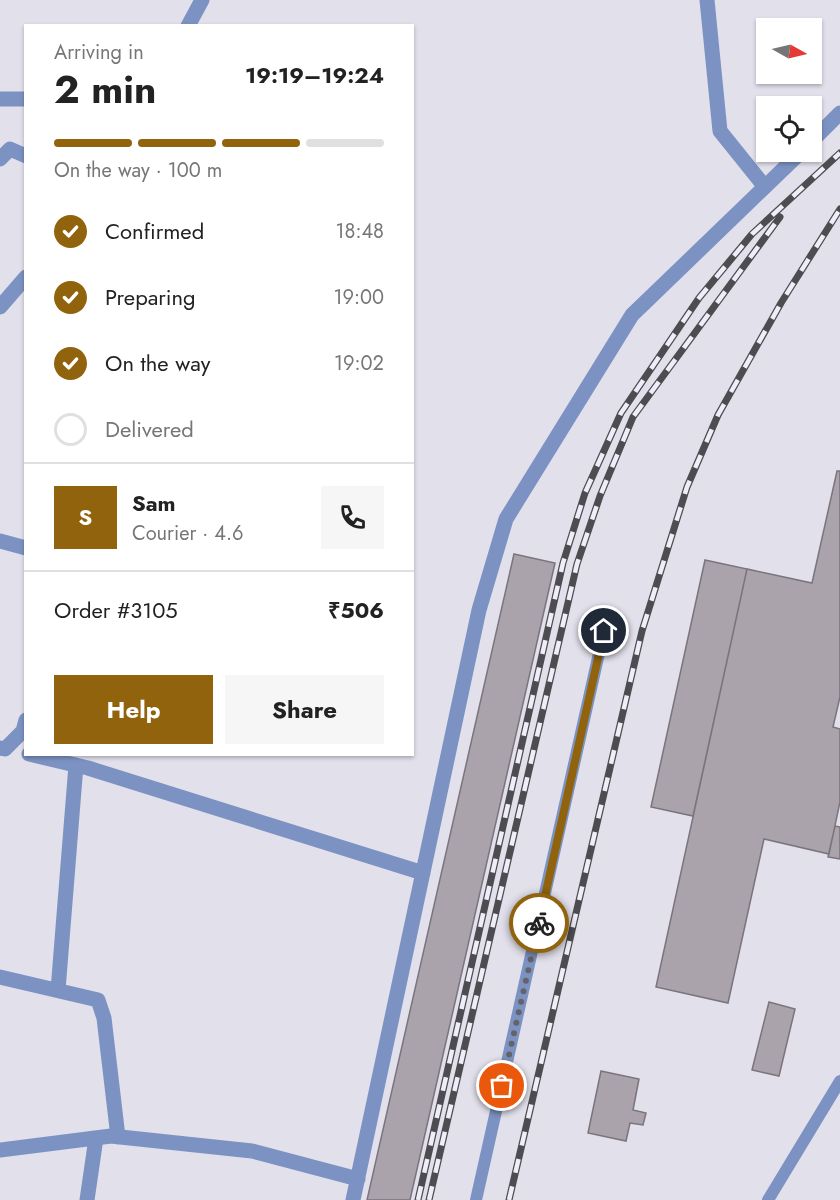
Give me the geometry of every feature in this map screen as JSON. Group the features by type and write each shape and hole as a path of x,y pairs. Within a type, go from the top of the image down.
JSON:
{"street":[{"path":"189,24 202,0"},
{"path":"707,0 720,131 765,187"},
{"path":"0,99 24,99"},
{"path":"822,131 840,113"},
{"path":"0,159 10,149 24,155"},
{"path":"353,1200 479,610 506,519 632,315 791,162"},
{"path":"0,307 24,279"},
{"path":"0,541 24,547"},
{"path":"2,750 23,731 24,727"},
{"path":"2,750 24,754"},
{"path":"36,756 76,765 423,873"},
{"path":"58,990 76,765"},
{"path":"0,977 98,999 104,1018 118,1137"},
{"path":"0,1150 118,1137 252,1152 357,1179"},
{"path":"87,1200 96,1138"}],"lane":[{"path":"476,1200 604,631"},
{"path":"768,1200 840,1081"}],"building":[{"path":"837,471 840,471 840,697 833,727 840,729 840,802 829,854 764,839 728,1003 656,987 747,569 812,583"},
{"path":"514,554 555,563 410,1200 367,1200"},
{"path":"705,560 747,569 693,816 651,807"},
{"path":"835,826 840,827 840,859 828,857"},
{"path":"769,1002 795,1009 779,1076 752,1070"},
{"path":"601,1071 639,1079 633,1110 646,1113 643,1125 630,1123 626,1141 588,1133"}],"railway":[{"path":"418,1200 563,563 585,493 621,413 699,298 752,234 840,153"},
{"path":"509,1200 642,631 687,487 718,415 781,303 840,209"},
{"path":"429,1200 577,564 600,496 633,417 780,217"}],"way so far":[{"path":"502,1086 539,923"}],"route":[{"path":"539,923 604,631"}]}
